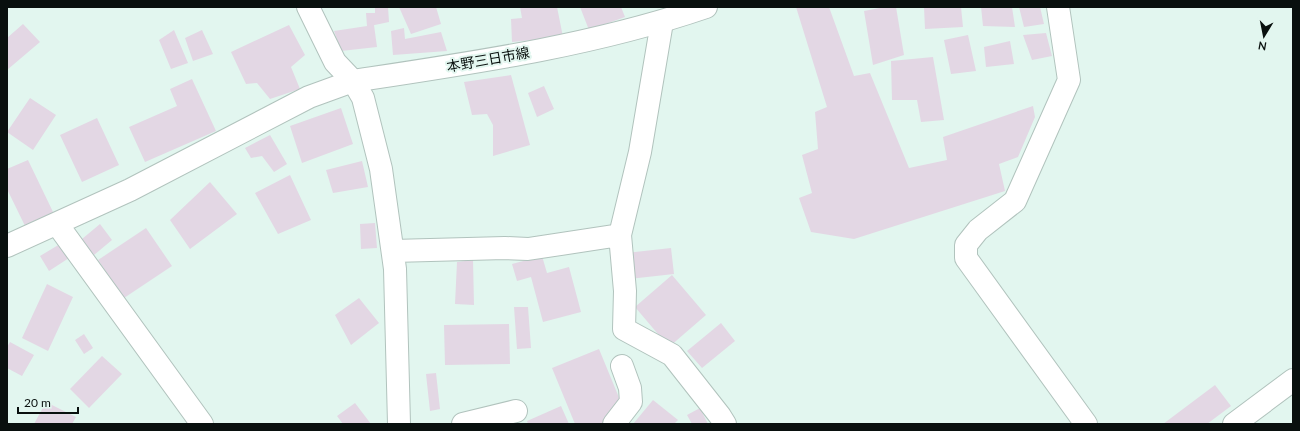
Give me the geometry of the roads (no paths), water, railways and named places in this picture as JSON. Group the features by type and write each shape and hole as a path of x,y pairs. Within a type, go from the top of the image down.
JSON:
{"street":[{"path":"308,7 334,62 353,81 363,98 381,169 395,269 399,424"},
{"name":"本野三日市線","path":"8,240 57,224 130,190 309,96 353,81 490,60 569,44 662,22 706,7"},
{"path":"1058,7 1069,80 1015,201 978,230 966,245 966,258 1086,424"},
{"path":"662,22 640,152 620,235 625,291 624,329 672,355 725,424"},
{"path":"57,224 202,424"},
{"path":"393,251 505,248 528,249 620,235"},
{"path":"614,424 631,402 630,388 622,366"},
{"path":"1234,424 1293,380"},
{"path":"464,424 516,411"}]}
